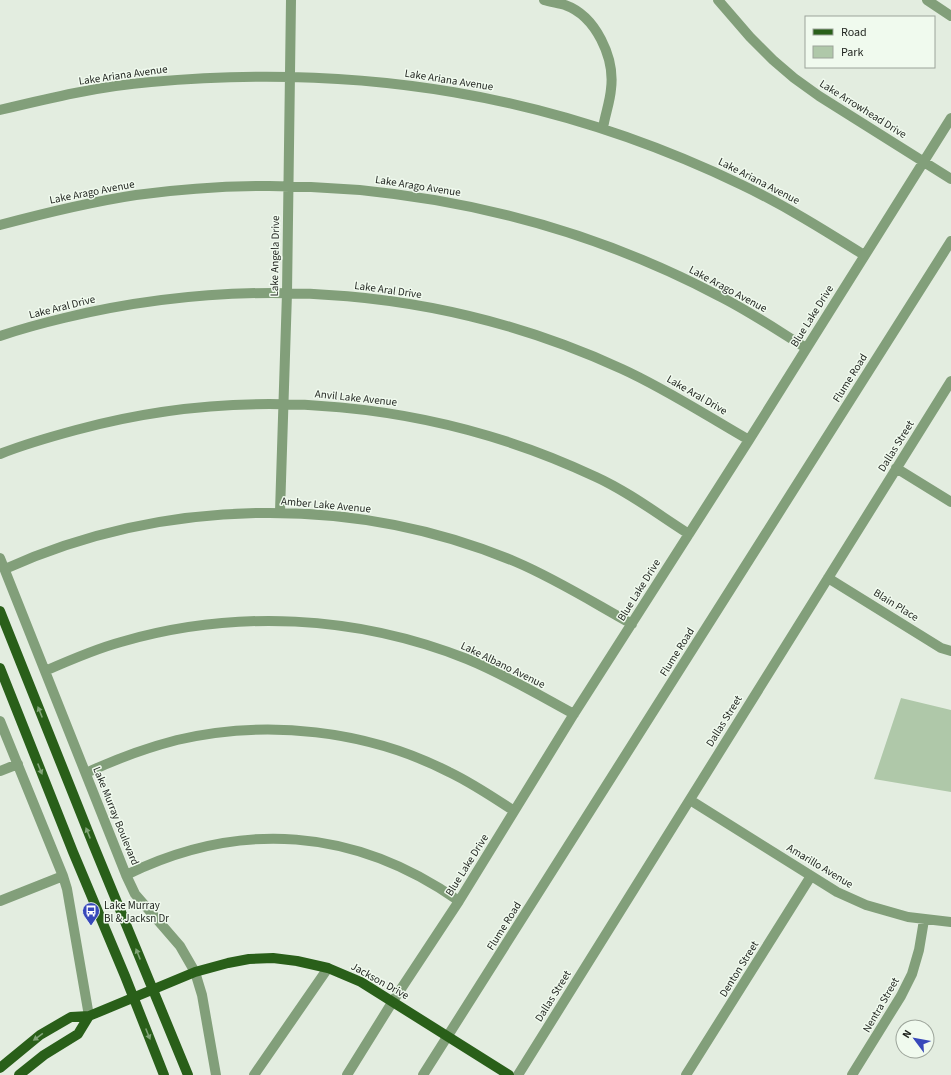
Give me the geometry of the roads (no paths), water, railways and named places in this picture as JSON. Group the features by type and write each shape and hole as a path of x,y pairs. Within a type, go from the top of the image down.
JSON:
{"main road":[{"path":"0,611 93,844 188,1075"},
{"path":"0,668 164,1075"},
{"name":"Jackson Drive","path":"0,1068 40,1035 71,1017 89,1016 195,972 249,959 273,958 297,961 328,968 361,982 509,1075"},
{"path":"25,1073 44,1055 78,1034 89,1016"}],"street":[{"name":"Lake Angela Drive","path":"280,512 287,292 291,0"},
{"path":"544,0 565,5 574,11 590,25 602,42 609,61 612,80 602,128"},
{"name":"Lake Arrowhead Drive","path":"718,0 750,37 794,78 819,96 951,179"},
{"path":"927,0 951,16"},
{"name":"Lake Ariana Avenue","path":"0,110 60,96 150,82 213,77 290,76 369,80 439,89 526,107 602,128 674,154 778,203 864,255"},
{"name":"Blue Lake Drive","path":"347,1075 393,1001 459,901 574,714 749,440 951,118"},
{"name":"Lake Arago Avenue","path":"0,225 62,209 137,195 212,188 288,186 355,189 400,194 480,208 546,226 625,252 685,279 742,309 806,348"},
{"name":"Flume Road","path":"423,1075 951,242"},
{"name":"Lake Aral Drive","path":"0,336 38,324 94,310 151,301 218,294 287,292 343,295 396,302 459,314 526,332 591,355 654,384 749,440"},
{"name":"Dallas Street","path":"518,1075 951,381"},
{"name":"Anvil Lake Avenue","path":"0,454 56,435 102,423 210,406 283,404 381,412 421,419 487,435 544,454 612,484 689,534"},
{"path":"896,468 951,502"},
{"name":"Amber Lake Avenue","path":"5,569 78,541 136,526 195,516 235,513 280,512 314,514 373,521 431,533 460,541 543,573 632,624"},
{"name":"Lake Murray Boulevard","path":"0,558 126,875 136,894 180,946 195,972 202,995 216,1075"},
{"name":"Blain Place","path":"828,578 941,648 951,651"},
{"name":"Lake Albano Avenue","path":"45,671 82,655 120,642 172,630 199,625 246,621 306,622 361,628 415,641 442,650 493,671 574,714"},
{"path":"0,720 67,889 89,1016"},
{"path":"86,773 131,754 203,735 245,731 300,731 351,738 376,744 413,756 471,783 514,811"},
{"path":"0,771 18,764"},
{"name":"Amarillo Avenue","path":"690,800 837,892 866,905 908,917 951,922"},
{"path":"126,875 164,858 204,846 245,839 294,839 328,843 387,860 424,878 459,901"},
{"path":"0,901 63,876"},
{"name":"Denton Street","path":"686,1075 811,876"},
{"name":"Nentra Street","path":"852,1075 902,996 912,974 919,950 924,920"},
{"path":"254,1075 328,968"}],"place":[{"name":"Lake Murray Bl & Jacksn Dr","path":"91,926"}]}
